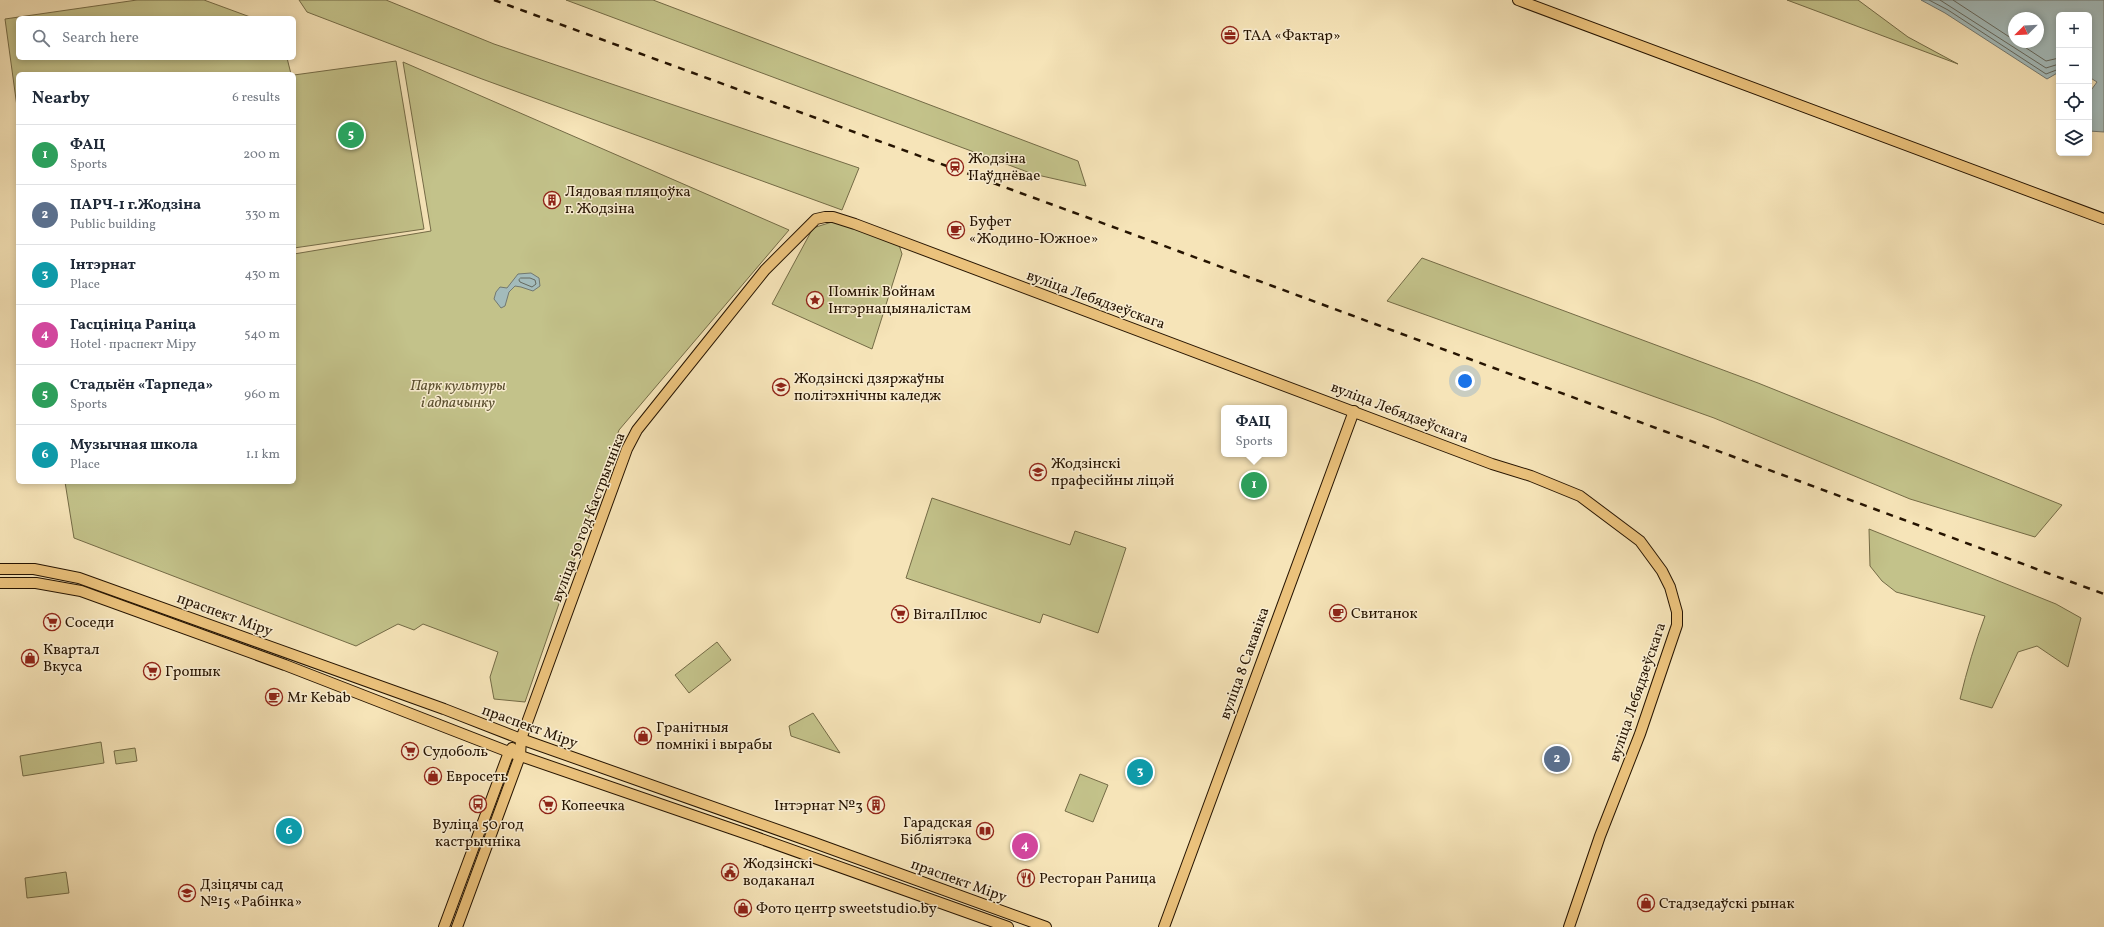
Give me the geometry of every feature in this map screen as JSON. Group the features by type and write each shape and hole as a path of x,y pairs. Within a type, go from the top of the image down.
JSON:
{"main road":[{"path":"1518,0 2104,219"},
{"name":"вуліца Лебядзеўскага","path":"765,270 816,219 833,217 1492,464 1531,476 1580,496 1640,541 1662,571 1670,587 1677,612 1677,625 1640,734 1600,836 1569,927"},
{"name":"вуліца 50 год Кастрычніка","path":"457,927 520,756 521,740 630,443 637,430 765,270"},
{"name":"вуліца 8 Сакавіка","path":"1164,927 1354,411"},
{"name":"праспект Міру","path":"0,570 34,569 79,578 444,709 521,740 812,842 1046,927"},
{"name":"праспект Міру","path":"0,583 36,583 81,591 292,669 520,756 768,841 1008,927"},
{"path":"292,669 295,655"},
{"name":"вуліца 50 год Кастрычніка","path":"444,927 509,752 521,740"},
{"path":"768,841 773,829"},
{"path":"958,909 962,897"}],"green space":[{"path":"137,0 204,0 248,16 26,16"},
{"path":"299,0 386,0 494,44 859,168 842,210 482,79 307,12"},
{"path":"566,0 653,0 1078,161 1086,186 1033,174"},
{"path":"1787,0 1858,0 1908,37 1958,64"},
{"path":"16,17 16,60 288,60 290,72 16,72 16,99 5,19"},
{"path":"396,61 424,229 296,248 296,75"},
{"name":"Парк культуры і адпачынку","path":"403,62 789,230 619,430 525,702 494,699 490,677 498,652 423,624 414,630 398,624 356,646 74,538 65,484 296,484 296,254 431,231"},
{"path":"835,221 899,245 902,254 872,349 772,304 813,228"},
{"path":"1422,258 1758,383 2062,505 2035,537 1910,499 1714,418 1387,301"},
{"path":"932,498 1070,545 1075,531 1126,548 1098,633 1043,614 1040,623 906,578"},
{"path":"1869,529 2056,604 2081,618 2068,667 2037,646 2018,652 1992,708 1960,699 1971,657 1985,616 1896,592 1882,581 1870,566"},
{"path":"717,642 731,660 689,693 675,675"},
{"path":"813,713 840,753 791,736 789,726"},
{"path":"101,742 104,763 23,776 20,756"},
{"path":"135,748 137,761 116,764 114,751"},
{"path":"1080,774 1108,785 1093,822 1065,811"},
{"path":"66,872 69,893 27,898 25,878"}],"water":[{"path":"1921,0 2104,0 2104,132 2092,131 2092,89 2097,82 2092,79 2092,12 2056,12 2056,74 2047,79 1945,13"},
{"path":"531,273 539,278 540,286 533,291 515,286 509,292 505,306 501,308 494,299 496,292 500,287 507,288 518,274"}],"railway":[{"path":"494,0 1097,221 2104,594"}],"place":[{"name":"ТАА «Фактар»","path":"1230,35"},
{"name":"Стадыён «Тарпеда»","path":"351,135"},
{"name":"Жодзіна Паўднёвае","path":"955,167"},
{"name":"Лядовая пляцоўка г. Жодзіна","path":"552,200"},
{"name":"Буфет «Жодино-Южное»","path":"956,230"},
{"name":"Помнік Войнам Інтэрнацыяналістам","path":"815,300"},
{"name":"Жодзінскі дзяржаўны політэхнічны каледж","path":"781,387"},
{"name":"Жодзінскі прафесійны ліцэй","path":"1038,472"},
{"name":"ФАЦ","path":"1254,485"},
{"name":"Свитанок","path":"1338,613"},
{"name":"ВіталПлюс","path":"900,614"},
{"name":"Соседи","path":"52,622"},
{"name":"Квартал Вкуса","path":"30,658"},
{"name":"Грошык","path":"152,671"},
{"name":"Mr Kebab","path":"274,697"},
{"name":"Гранітныя помнікі і вырабы","path":"643,736"},
{"name":"Судоболь","path":"410,751"},
{"name":"ПАРЧ-1 г.Жодзіна","path":"1557,759"},
{"name":"Інтэрнат","path":"1140,772"},
{"name":"Евросеть","path":"433,776"},
{"name":"Вуліца 50 год кастрычніка","path":"478,804"},
{"name":"Копеечка","path":"548,805"},
{"name":"Інтэрнат №3","path":"876,805"},
{"name":"Музычная школа","path":"289,831"},
{"name":"Гарадская Бібліятэка","path":"985,831"},
{"name":"Гасцініца Раніца","path":"1025,846"},
{"name":"Жодзінскі водаканал","path":"730,872"},
{"name":"Ресторан Раница","path":"1026,878"},
{"name":"Дзіцячы сад №15 «Рабінка»","path":"187,893"},
{"name":"Стадзедаўскі рынак","path":"1646,903"},
{"name":"Фото центр sweetstudio.by","path":"743,908"}]}
